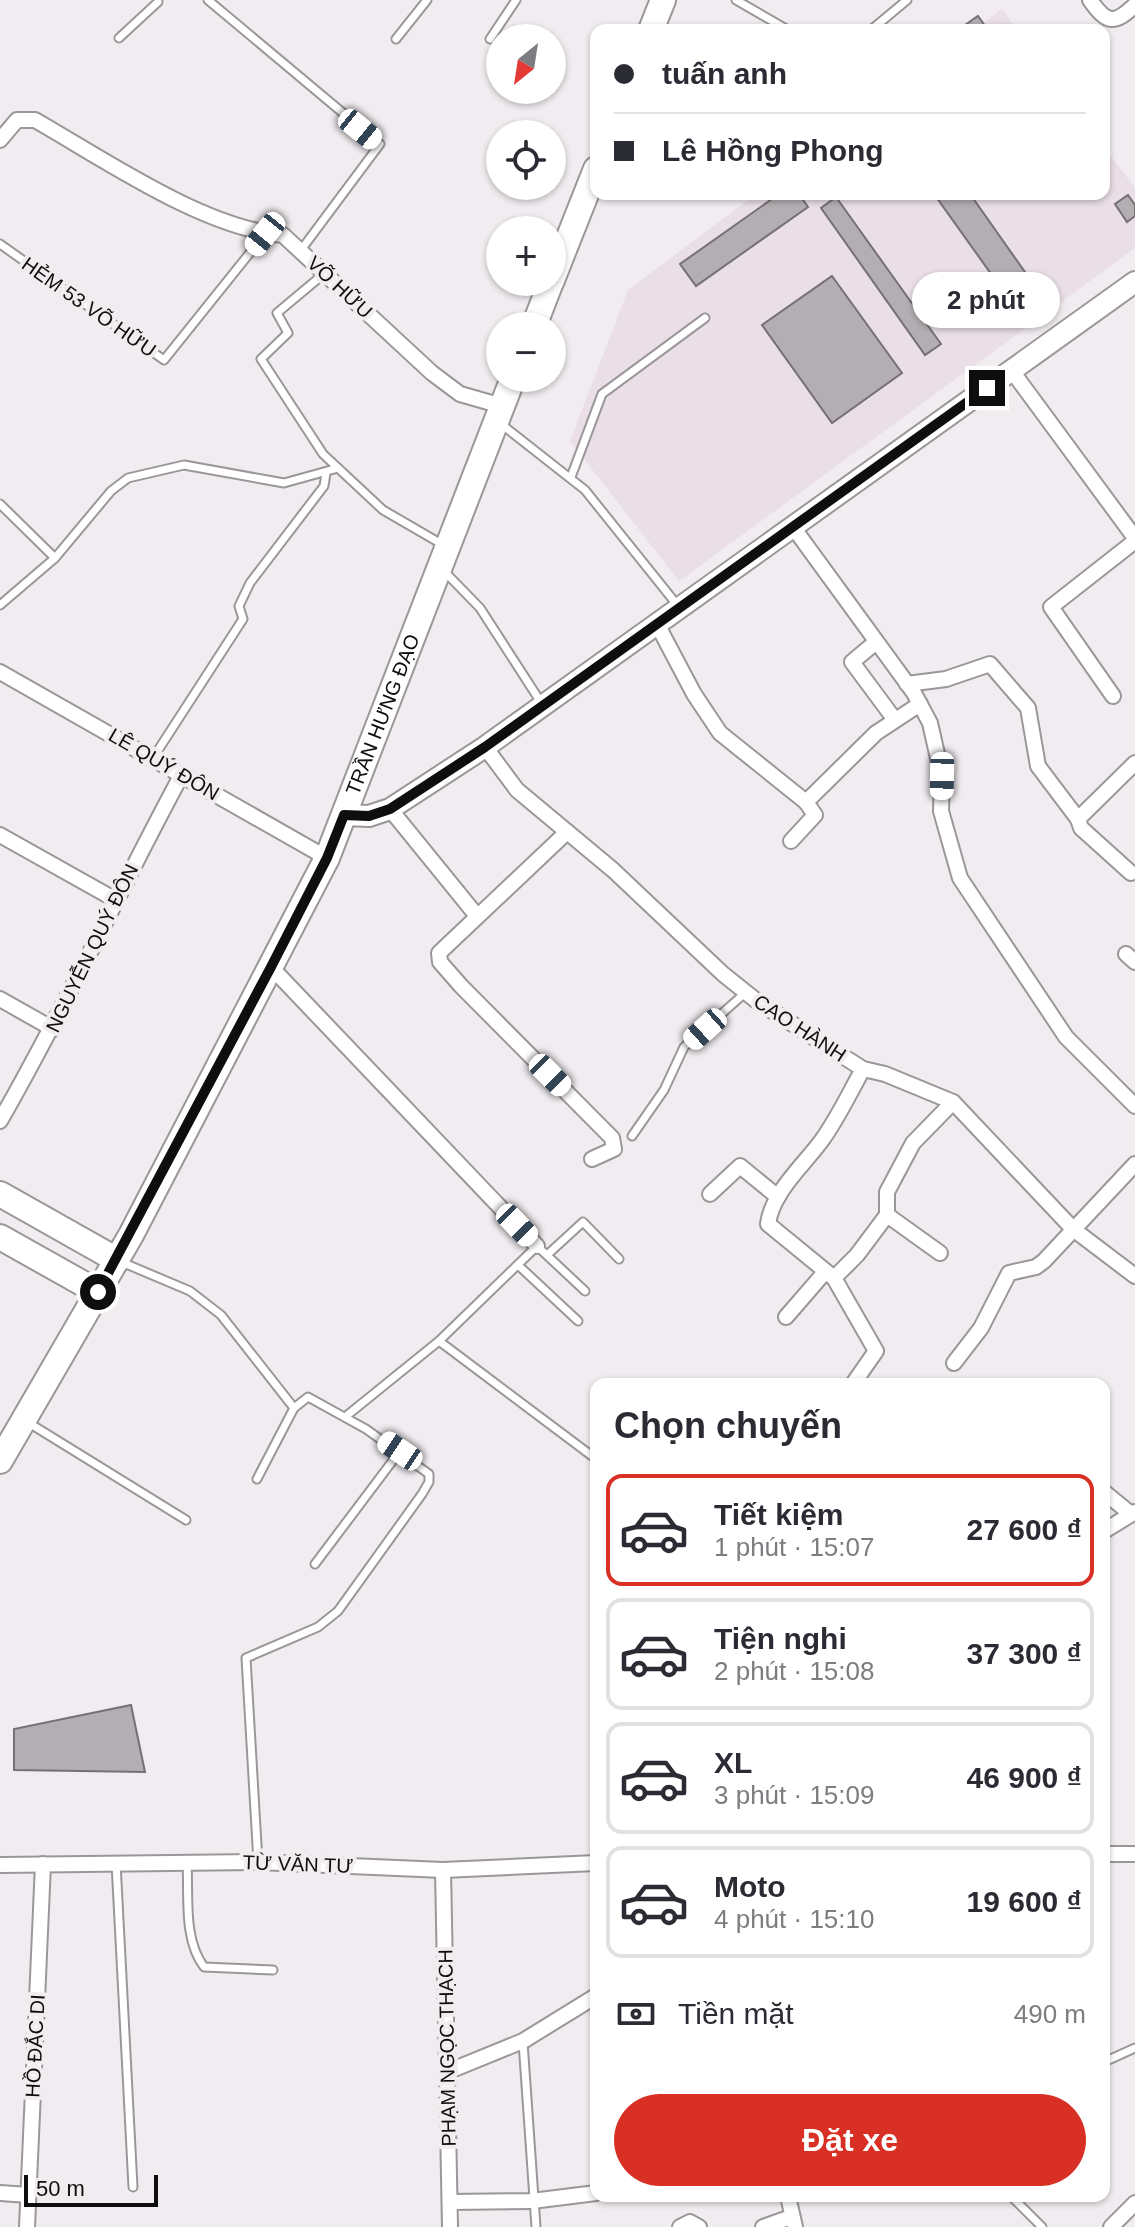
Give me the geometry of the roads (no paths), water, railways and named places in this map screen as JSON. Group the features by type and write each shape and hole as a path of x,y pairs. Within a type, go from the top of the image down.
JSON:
{"main road":[{"path":"653,24 663,0"},
{"path":"566,245 590,184"},
{"path":"344,815 369,816 390,809 485,747 1135,282"},
{"name":"TRẦN HƯNG ĐẠO","path":"0,1461 117,1260 327,858 507,392"},
{"path":"0,1194 117,1260"},
{"path":"0,1237 98,1292"}],"street":[{"path":"1090,0 1103,18 1111,22 1119,20 1135,5"},
{"name":"VÕ HỮU","path":"0,140 17,120 35,120 197,209 250,232 283,235 450,387 499,413"},
{"path":"1012,371 1135,539 1051,607 1113,696"},
{"path":"793,527 907,684 930,723 942,776 941,811 960,878 1066,1037 1135,1106"},
{"path":"657,624 694,694 720,733 806,802 815,815 791,841"},
{"path":"876,642 852,662 895,720"},
{"path":"907,684 946,679 990,664 1028,708 1038,766 1078,819 1081,828 1131,873"},
{"name":"LÊ QUÝ ĐÔN","path":"0,672 327,858"},
{"path":"806,802 876,733 920,704"},
{"name":"CAO HÀNH","path":"485,747 517,790 613,870 745,992 863,1069 885,1074 953,1102 985,1132 1013,1168 1073,1229 1135,1276"},
{"path":"1078,819 1135,763"},
{"name":"NGUYỄN QUÝ ĐÔN","path":"0,1121 53,1029 114,899 182,774"},
{"path":"390,809 477,916"},
{"path":"567,832 439,953 440,962 612,1138 614,1149 592,1159"},
{"path":"0,835 114,899"},
{"path":"271,967 542,1251"},
{"path":"0,999 53,1029"},
{"path":"857,1378 876,1351 830,1275 768,1224 778,1197 824,1137 863,1069"},
{"path":"786,1317 873,1236 887,1215 887,1192 895,1172 913,1143 953,1102"},
{"path":"710,1194 740,1166 778,1197"},
{"path":"954,1363 981,1328 1009,1273 1036,1267 1133,1168"},
{"path":"887,1215 940,1253"},
{"path":"1110,1496 1133,1513 1110,1527"},
{"path":"1110,1854 1135,1854"},
{"name":"TỪ VĂN TƯ","path":"0,1865 258,1862 443,1870 590,1863"},
{"name":"HỒ ĐẮC DI","path":"27,2227 43,1864"},
{"name":"PHẠM NGỌC THẠCH","path":"443,1870 450,2227"},
{"path":"447,2072 523,2041 590,2000"},
{"path":"0,2193 28,2195"},
{"path":"450,2202 532,2201 590,2194"},
{"path":"763,2227 793,2222 789,2202"},
{"path":"1111,2227 1135,2203"},
{"path":"680,2227 690,2222 699,2227"}],"lane":[{"path":"208,0 380,144 301,250"},
{"path":"396,39 427,0"},
{"path":"500,24 516,0"},
{"path":"736,0 778,24"},
{"path":"878,24 907,0"},
{"path":"119,38 157,1"},
{"name":"HẺM 53 VÕ HỮU","path":"0,244 164,360 265,234"},
{"path":"326,272 277,313 288,333 261,359 323,454 383,510 444,557 543,706"},
{"path":"571,477 602,394 705,318"},
{"path":"499,413 571,477 603,511 680,609"},
{"path":"0,605 55,558 111,491 128,478 184,465 284,483 338,468"},
{"path":"153,758 243,619 239,606 250,583 324,486 326,473"},
{"path":"0,504 55,558"},
{"path":"632,1136 664,1090 684,1047 745,992"},
{"path":"345,1417 439,1341 518,1265 583,1222 619,1259"},
{"path":"542,1251 585,1291"},
{"path":"117,1260 190,1291 221,1315 294,1408"},
{"path":"518,1265 578,1321"},
{"path":"439,1341 590,1454"},
{"path":"257,1479 294,1408 308,1397 400,1451 429,1474 429,1482 338,1611 318,1627 246,1658 258,1862"},
{"path":"24,1419 186,1520"},
{"path":"315,1564 400,1451"},
{"path":"116,1863 133,2187"},
{"path":"187,1863 190,1936 204,1967 273,1970"},
{"path":"523,2041 536,2227"},
{"path":"1110,2059 1135,2048"},
{"path":"1017,2202 1042,2227"}]}
